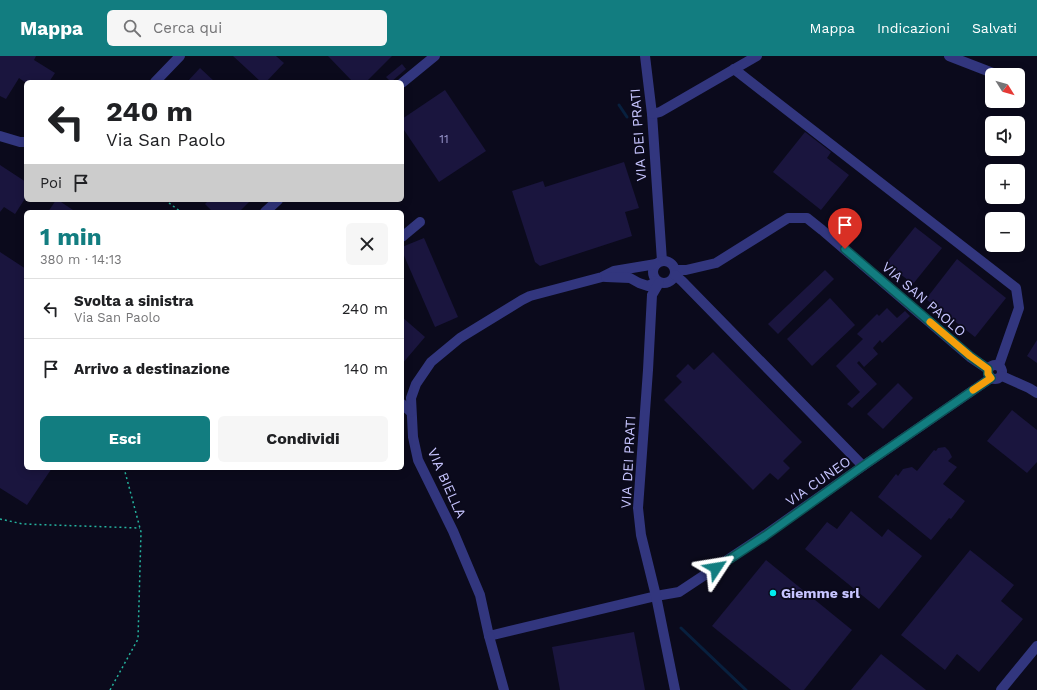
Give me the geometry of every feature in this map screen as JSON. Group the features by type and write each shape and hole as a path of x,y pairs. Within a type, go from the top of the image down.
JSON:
{"street":[{"path":"157,80 180,56"},
{"path":"404,81 435,56"},
{"name":"VIA DEI PRATI","path":"645,56 652,114 658,262"},
{"path":"652,114 660,112 757,56"},
{"path":"949,56 985,70"},
{"path":"734,70 1016,288 1018,308 999,365"},
{"path":"0,136 24,142"},
{"path":"267,210 276,202"},
{"name":"VIA SAN PAOLO","path":"675,272 716,263 788,218 807,218 990,373"},
{"path":"404,235 420,222"},
{"path":"675,272 674,278 663,284 658,282 653,274 658,262 669,262 672,264 675,272 682,281 863,466"},
{"name":"VIA BIELLA","path":"504,690 489,636 480,595 453,531 418,460 413,437 411,412 411,398 416,384 431,362 460,338 530,296 602,277 614,271 658,262"},
{"name":"VIA BIELLA","path":"602,277 630,278 648,286 658,282"},
{"name":"VIA DEI PRATI","path":"658,282 652,295 638,508 641,536 656,596 675,690"},
{"path":"999,365 992,365 990,373 996,379 1002,376"},
{"path":"999,365 1002,369 1002,376"},
{"name":"VIA CUNEO","path":"656,596 679,592 765,536 990,373"},
{"path":"1002,376 1037,393"},
{"path":"404,406 411,412"},
{"path":"489,636 656,596"},
{"path":"1001,690 1037,646"}],"path":[{"path":"168,202 178,210"},
{"path":"110,690 138,639 141,532 125,470"},
{"path":"0,519 23,524 140,528"}],"building":[{"path":"0,56 36,56 34,60 55,73 50,80 24,80 24,82 19,78 6,99 0,96"},
{"path":"233,56 276,56 284,63 268,80 259,80"},
{"path":"328,56 392,56 368,80 351,80"},
{"path":"402,64 406,69 393,80 389,80 386,77"},
{"path":"200,68 213,80 189,80"},
{"path":"445,90 486,151 439,182 404,130 404,118"},
{"path":"805,132 831,152 827,158 849,175 821,210 773,172"},
{"path":"624,162 639,208 625,212 632,236 540,266 535,262 512,191 543,181 545,187"},
{"path":"0,165 24,181 24,200 15,214 4,207 0,212"},
{"path":"55,202 61,202 73,210 49,210"},
{"path":"207,202 249,202 241,210 211,210 205,204"},
{"path":"915,227 942,248 913,284 886,263"},
{"path":"424,238 458,317 435,327 404,256 404,246"},
{"path":"0,252 24,268 24,470 51,470 27,505 0,488"},
{"path":"957,259 1006,298 975,337 926,299"},
{"path":"825,270 834,279 778,334 768,324"},
{"path":"830,298 855,325 812,366 787,339"},
{"path":"887,308 897,318 905,311 910,316 882,343 880,340 873,348 878,354 864,367 859,361 857,363 877,384 852,408 847,404 860,392 836,366 863,339 857,334 877,314 879,316"},
{"path":"404,319 425,337 404,362"},
{"path":"1037,340 1037,363 1027,356"},
{"path":"713,352 802,442 783,461 790,468 778,480 770,473 753,490 664,400 682,382 676,376 688,364 694,370"},
{"path":"898,383 913,398 883,429 867,414"},
{"path":"1012,410 1037,430 1037,462 1027,473 987,441"},
{"path":"945,447 952,457 948,461 957,467 943,484 965,501 951,519 949,518 931,540 878,497 896,474 898,476 903,469 912,467 917,471 934,450 936,451 938,448"},
{"path":"851,511 882,537 888,529 922,556 879,609 805,549 827,522 837,529"},
{"path":"970,550 1014,585 1001,601 1023,619 979,672 957,654 945,670 901,635"},
{"name":"Giemme srl","path":"766,560 852,630 804,690 791,690 712,626"},
{"path":"634,632 645,690 560,690 552,647"},
{"path":"881,654 926,690 851,690"}],"waterway":[{"path":"619,105 627,117"},
{"path":"681,628 746,690"}],"slow traffic":[{"path":"930,322 970,356 988,369 988,374 991,378 973,390"}],"place":[{"name":"Giemme srl","path":"773,593"}],"route":[{"path":"716,568 765,536 863,466 991,378 988,374 988,369 970,356 845,249"}]}
